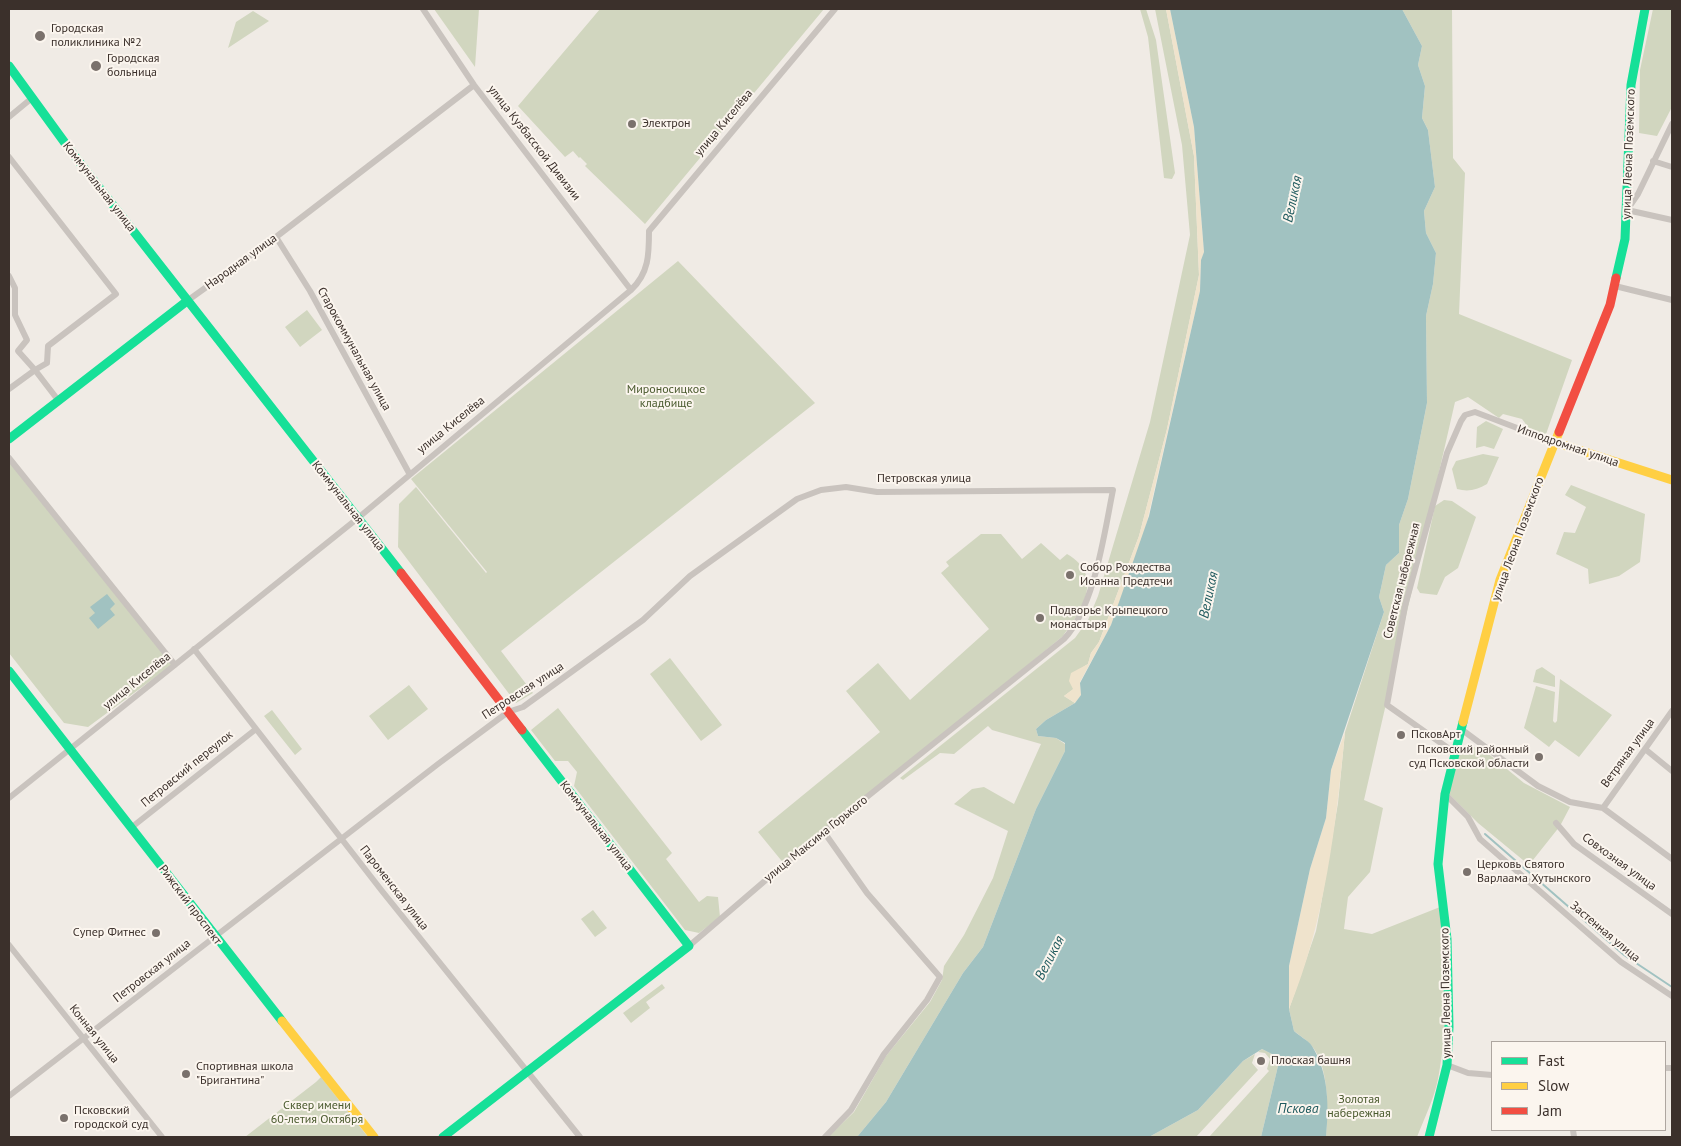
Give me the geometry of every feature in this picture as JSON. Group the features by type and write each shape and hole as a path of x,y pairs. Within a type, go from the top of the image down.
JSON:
{"main road":[{"name":"улица Леона Поземского","path":"1429,1137 1447,1065 1449,1027 1448,939 1438,864 1445,794 1500,580 1610,305 1615,286 1625,239 1631,85 1645,9"},
{"name":"Коммунальная улица","path":"9,66 187,301 358,518 688,946"},
{"name":"Народная улица","path":"9,439 187,301"},
{"name":"Ипподромная улица","path":"1554,442 1672,480"},
{"name":"Рижский проспект","path":"9,671 132,827 214,936 374,1137"},
{"name":"улица Максима Горького","path":"443,1137 688,946"}],"street":[{"name":"улица Кузбасской Дивизии","path":"423,9 474,85 631,290"},
{"name":"улица Киселёва","path":"9,798 358,518 631,290 640,280 646,268 649,231 835,9"},
{"name":"Народная улица","path":"187,301 276,237 474,85"},
{"path":"9,117 32,98"},
{"path":"1672,124 1638,194 1627,210 1672,220"},
{"path":"9,157 116,294 48,346 47,363 9,389"},
{"path":"1653,161 1672,167"},
{"name":"Старокоммунальная улица","path":"276,237 305,283 410,473"},
{"path":"9,276 15,288 14,315 27,340 18,351 58,400"},
{"path":"1615,286 1672,300"},
{"name":"Ипподромная улица","path":"1465,415 1475,412 1482,414 1529,434 1554,442"},
{"name":"Советская набережная","path":"1455,752 1387,705 1405,606 1447,453 1465,415"},
{"path":"9,458 174,665"},
{"name":"Петровская улица","path":"9,1096 214,936 227,929 508,712 523,707 604,650 643,620 690,576 797,499 813,493 846,487 877,492 1113,490"},
{"name":"улица Максима Горького","path":"688,946 824,832 959,725 1071,632 1088,597 1113,490"},
{"name":"Пароменская улица","path":"194,649 342,839 580,1137"},
{"name":"Ветряная улица","path":"1603,808 1672,711"},
{"name":"Петровский переулок","path":"132,827 256,729"},
{"path":"1461,729 1526,778 1553,795 1570,802 1603,808 1672,859"},
{"path":"1645,749 1672,771"},
{"name":"Застенная улица","path":"1445,794 1468,817 1480,839 1622,962 1672,996"},
{"name":"Совхозная улица","path":"1556,823 1574,844 1672,914"},
{"path":"824,832 867,893 940,977 927,1000 884,1054 851,1110 825,1137"},
{"name":"Конная улица","path":"9,945 162,1137"},
{"path":"1447,1065 1468,1073 1491,1075"}],"green space":[{"path":"434,9 479,9 475,67"},
{"name":"Электрон","path":"600,9 824,9 645,224 585,166 587,164 573,151 565,157 518,106"},
{"path":"1140,9 1146,9 1156,40 1175,173 1172,179 1164,178 1148,37"},
{"path":"1155,9 1166,9 1194,156 1199,275 1167,429 1139,536 1099,642 1091,653 1088,664 1077,671 1074,689 1064,696 1075,703 1046,720 1036,729 1038,736 1056,738 1065,744 1065,751 1036,809 983,947 963,973 886,1102 857,1137 828,1137 854,1112 886,1056 930,1002 942,980 944,966 964,935 993,878 1008,831 954,804 972,789 984,787 1014,804 1041,744 992,730 988,726 954,754 940,753 903,780 900,778 1075,638 1088,620 1098,596 1150,422 1190,235 1182,145"},
{"name":"Золотая набережная","path":"1402,9 1452,9 1453,158 1465,173 1459,314 1572,360 1545,437 1531,431 1522,419 1503,414 1499,418 1468,397 1455,402 1364,800 1383,808 1370,872 1348,897 1344,929 1372,934 1440,907 1446,993 1442,1058 1436,1086 1417,1137 1326,1137 1327,1101 1321,1062 1309,1043 1294,1031 1289,1009 1316,931 1338,803 1345,732 1384,612 1379,597 1386,565 1399,553 1399,525 1408,499 1427,403 1426,316 1433,284 1436,253 1426,233 1424,211 1435,187 1428,130 1422,118 1425,86 1418,65 1422,46"},
{"path":"1653,9 1672,9 1672,107 1657,136 1639,133 1640,70"},
{"path":"253,11 269,21 228,48 236,22"},
{"name":"Мироносицкое кладбище","path":"678,261 815,403 501,651 533,693 516,703 398,547 399,504 416,487 487,572 411,479"},
{"path":"307,310 322,330 300,347 285,327"},
{"path":"1486,421 1503,429 1494,449 1484,446 1476,448 1477,427"},
{"path":"1483,454 1499,457 1487,484 1472,490 1457,489 1452,469 1456,461"},
{"path":"9,461 172,665 88,727 64,723 9,653"},
{"path":"1571,485 1645,514 1640,562 1619,576 1589,584 1588,569 1556,554 1564,532 1575,533 1586,507 1565,495"},
{"path":"1444,500 1452,501 1476,517 1458,568 1445,577 1437,595 1420,593 1417,588 1435,506"},
{"path":"981,534 1001,534 1022,559 1041,543 1060,560 1067,554 1079,563 1085,572 1087,583 1083,604 1077,615 1063,636 785,865 758,832 880,732 846,691 878,663 910,700 989,629 941,573 949,566 946,562"},
{"path":"670,658 722,725 701,741 650,674"},
{"path":"1542,667 1555,676 1555,687 1533,682 1536,670"},
{"path":"1560,679 1612,715 1579,757 1555,740 1549,747 1524,728 1536,686 1555,692 1553,721 1555,723 1557,721"},
{"path":"409,685 428,709 388,740 369,716"},
{"path":"558,708 672,853 666,859 699,902 707,896 718,897 720,917 699,933 685,930 574,786 577,772 568,761 555,761 531,730"},
{"path":"272,710 302,749 295,755 264,716"},
{"path":"1460,747 1480,747 1524,783 1570,807 1560,826 1529,865 1478,823 1448,793"},
{"path":"593,910 607,928 595,937 581,919"},
{"path":"662,984 665,988 646,1002 650,1008 631,1023 623,1013"},
{"path":"1262,1049 1272,1054 1278,1066 1261,1137 1209,1137 1269,1071 1267,1069 1270,1059 1265,1053 1258,1052"},
{"path":"1255,1054 1252,1063 1258,1070 1196,1137 1149,1137 1198,1110 1243,1061"},
{"name":"Сквер имени 60-летия Октября","path":"321,1077 368,1137 245,1137 316,1082"}],"sand":[{"path":"1166,9 1170,9 1194,127 1204,252 1201,260 1200,291 1143,539 1111,625 1080,682 1081,695 1075,703 1064,696 1073,689 1069,681 1071,673 1088,664 1091,653 1099,642 1139,536 1167,429 1199,275 1194,156"},
{"path":"1345,732 1338,803 1320,908 1312,942 1289,1009 1289,966 1310,869 1326,818 1331,770"}],"water":[{"path":"1170,9 1402,9 1422,46 1418,65 1425,86 1422,118 1428,130 1435,187 1424,211 1426,233 1436,253 1433,284 1426,316 1427,403 1408,499 1399,525 1399,553 1386,565 1379,597 1384,612 1331,770 1326,818 1310,869 1289,966 1289,1009 1294,1031 1312,1046 1318,1056 1325,1079 1327,1102 1326,1137 1261,1137 1278,1066 1272,1054 1262,1049 1243,1061 1198,1110 1149,1137 857,1137 886,1102 963,973 983,947 1036,809 1065,751 1065,743 1056,738 1038,736 1036,729 1046,720 1075,703 1081,695 1080,683 1111,625 1149,516 1200,291 1201,260 1204,252 1194,127"},
{"path":"107,594 115,604 110,609 115,615 98,629 89,618 95,613 90,607"}],"waterway":[{"path":"1485,834 1624,955 1672,987"}],"traffic: fast":[{"path":"1616,278 1625,239 1631,85 1645,9"},
{"path":"9,66 73,154 401,573"},
{"path":"9,439 187,301"},
{"path":"9,671 282,1021"},
{"path":"1429,1137 1447,1065 1449,1027 1447,939 1438,864 1445,794 1463,722"},
{"path":"443,1137 689,946 522,730"}],"traffic: slow":[{"path":"1463,722 1500,580 1559,432"},
{"path":"1554,442 1672,480"},
{"path":"282,1021 374,1137"}],"traffic: jam":[{"path":"1559,432 1610,305 1616,278"},
{"path":"401,573 522,730"}],"place":[{"name":"Городская поликлиника №2","path":"40,36"},
{"name":"Городская больница","path":"96,66"},
{"name":"Электрон","path":"632,124"},
{"name":"Собор Рождества Иоанна Предтечи","path":"1070,575"},
{"name":"Подворье Крыпецкого монастыря","path":"1040,618"},
{"name":"ПсковАрт","path":"1401,735"},
{"name":"Псковский районный суд Псковской области","path":"1539,757"},
{"name":"Церковь Святого Варлаама Хутынского","path":"1467,872"},
{"name":"Супер Фитнес","path":"156,933"},
{"name":"Плоская башня","path":"1261,1061"},
{"name":"Спортивная школа \"Бригантина\"","path":"186,1074"},
{"name":"Псковский городской суд","path":"64,1118"}],"water label":[{"name":"Великая","path":"1293,199"},
{"name":"Великая","path":"1209,595"},
{"name":"Великая","path":"1050,958"},
{"name":"Пскова","path":"1298,1109"}]}
